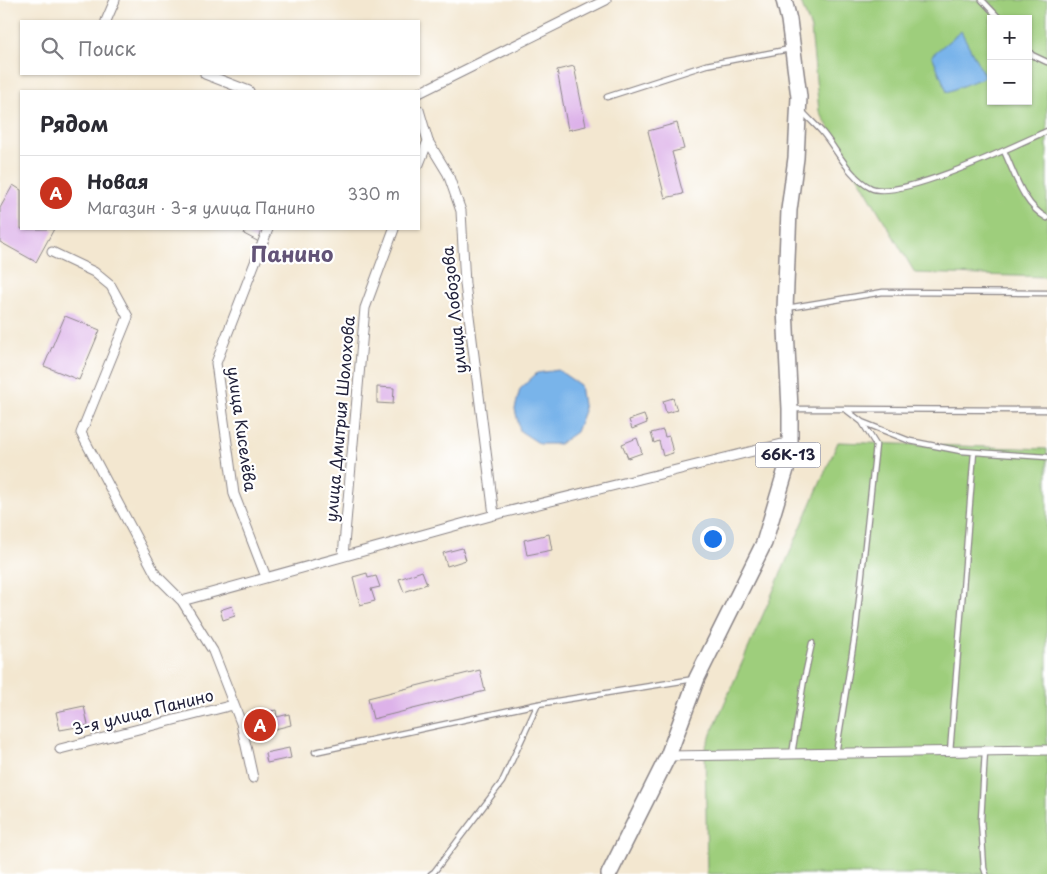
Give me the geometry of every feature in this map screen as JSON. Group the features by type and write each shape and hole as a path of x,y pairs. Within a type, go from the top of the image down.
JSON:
{"main road":[{"name":"66К-13","path":"610,874 668,756 697,678 764,543 782,485 790,442 785,309 789,210 796,158 798,108 793,48 784,0"}],"street":[{"path":"106,20 115,0"},
{"path":"420,93 606,0"},
{"path":"208,75 246,90"},
{"name":"улица Лобозова","path":"420,118 423,142 448,174 461,211 465,284 494,515"},
{"path":"420,158 423,142"},
{"name":"улица Киселёва","path":"266,577 234,494 216,363 268,230"},
{"name":"улица Дмитрия Шолохова","path":"343,556 365,308 394,230"},
{"path":"52,252 94,272 112,286 128,317 81,432 156,575 182,600 213,651 240,723 253,778"},
{"path":"182,600 494,515 790,442"},
{"name":"3-я улица Панино","path":"60,749 233,705"},
{"path":"668,756 1047,750"}],"lane":[{"path":"982,0 996,15"},
{"path":"607,97 706,65 793,48"},
{"path":"1032,55 1047,62"},
{"path":"798,108 822,132 855,176 871,188 891,190 913,185 1004,151 1047,131"},
{"path":"1004,151 1025,197 1038,213 1047,218"},
{"path":"785,309 883,292 1047,293"},
{"path":"790,409 1047,410"},
{"path":"845,409 862,422 910,441 974,452 1047,457"},
{"path":"836,754 856,628 876,445 862,422"},
{"path":"950,752 974,452"},
{"path":"792,754 812,643"},
{"path":"315,752 538,704 697,678"},
{"path":"431,874 502,782 538,704"},
{"path":"985,751 980,820 986,874"}],"green space":[{"path":"800,0 1047,0 1047,277 915,273 819,111 811,29"},
{"path":"838,442 1047,449 1047,874 707,874 705,748"}],"water":[{"path":"961,31 985,77 947,92 932,55"},
{"path":"558,370 580,385 584,411 576,432 559,444 540,444 520,431 515,409 520,389 537,373"}],"building":[{"path":"574,66 586,126 568,130 557,70"},
{"path":"677,123 684,149 672,152 683,194 665,198 648,131"},
{"path":"13,185 20,189 20,230 53,230 36,262 0,242 0,208"},
{"path":"246,230 265,230 259,242 244,234"},
{"path":"65,316 100,330 79,380 44,366"},
{"path":"377,387 394,388 393,404 377,403"},
{"path":"673,398 677,410 666,413 663,401"},
{"path":"644,415 647,423 632,429 629,420"},
{"path":"663,430 665,437 669,436 673,453 663,456 659,441 654,443 651,433"},
{"path":"637,438 642,453 628,458 622,444"},
{"path":"549,534 552,550 527,555 524,540"},
{"path":"462,548 466,560 447,566 443,553"},
{"path":"422,571 427,584 404,592 399,579"},
{"path":"367,573 368,578 376,576 380,587 371,589 375,601 360,605 353,577"},
{"path":"232,606 235,616 223,620 220,610"},
{"path":"480,670 485,691 373,719 368,698"},
{"path":"84,706 88,725 60,730 56,712"},
{"path":"276,710 277,717 289,714 291,725 267,731 263,716 266,734 253,736 249,716"},
{"path":"289,748 291,758 267,763 265,753"}],"place":[{"name":"Новая","path":"260,725"}],"district":[{"name":"Панино","path":"292,255"}]}
